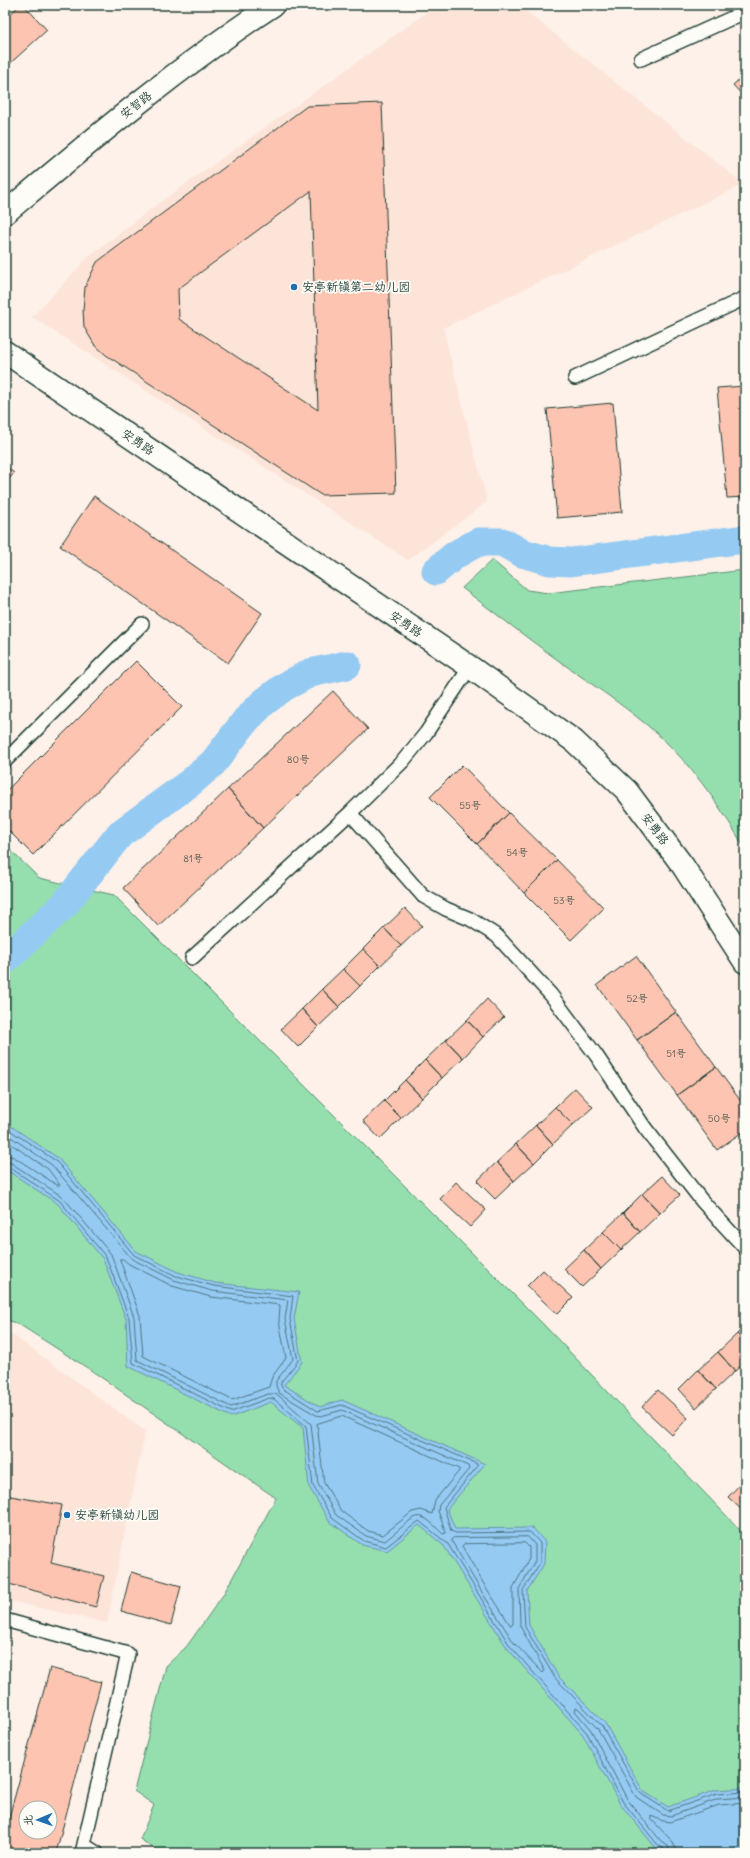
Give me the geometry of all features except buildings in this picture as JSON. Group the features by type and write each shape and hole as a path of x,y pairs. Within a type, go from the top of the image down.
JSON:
{"street":[{"name":"安智路","path":"5,213 121,117 224,37 273,5"},
{"name":"安勇路","path":"5,352 470,667 574,741 626,791 683,866 745,962"}],"lane":[{"path":"641,59 745,12"},
{"path":"575,378 745,298"},
{"path":"5,761 142,624"},
{"path":"192,958 350,813 408,755 426,733 470,667"},
{"path":"350,813 423,896 446,909 470,919 497,936 551,995 596,1054 650,1134 702,1201 745,1248"},
{"path":"5,1620 128,1654 83,1849 97,1853"}],"shaded area":[{"name":"安亭新镇第二幼儿园","path":"437,5 518,5 744,184 443,328 487,502 408,560 32,317 88,257 155,206"},
{"name":"安亭新镇幼儿园","path":"5,1333 14,1336 145,1431 107,1623 5,1600"}],"green space":[{"path":"492,560 527,590 548,593 745,570 745,849 720,808 701,782 658,734 618,702 537,645 462,588"},
{"path":"5,845 39,878 114,895 543,1324 743,1533 745,1537 745,1853 160,1853 140,1839 154,1805 134,1791 166,1666 187,1646 223,1595 276,1498 89,1369 20,1325 5,1319"}],"water":[{"path":"5,1122 58,1158 136,1251 178,1272 215,1283 299,1292 294,1319 302,1362 284,1385 320,1407 342,1400 485,1464 447,1509 455,1529 533,1528 545,1542 544,1564 527,1591 529,1625 558,1676 605,1723 643,1791 668,1807 716,1790 745,1788 745,1853 663,1853 656,1848 620,1804 583,1735 507,1648 444,1546 419,1525 387,1551 362,1545 329,1521 309,1487 303,1428 271,1402 231,1417 128,1366 126,1319 103,1259 58,1204 5,1169"}],"waterway":[{"path":"436,571 455,555 478,542 502,542 522,553 550,561 571,562 745,539"},
{"path":"5,960 64,905 120,834 191,782 213,763 246,720 264,702 284,687 310,673 347,665"}],"place":[{"name":"安亭新镇第二幼儿园","path":"294,287"},
{"name":"安亭新镇幼儿园","path":"67,1515"}]}
